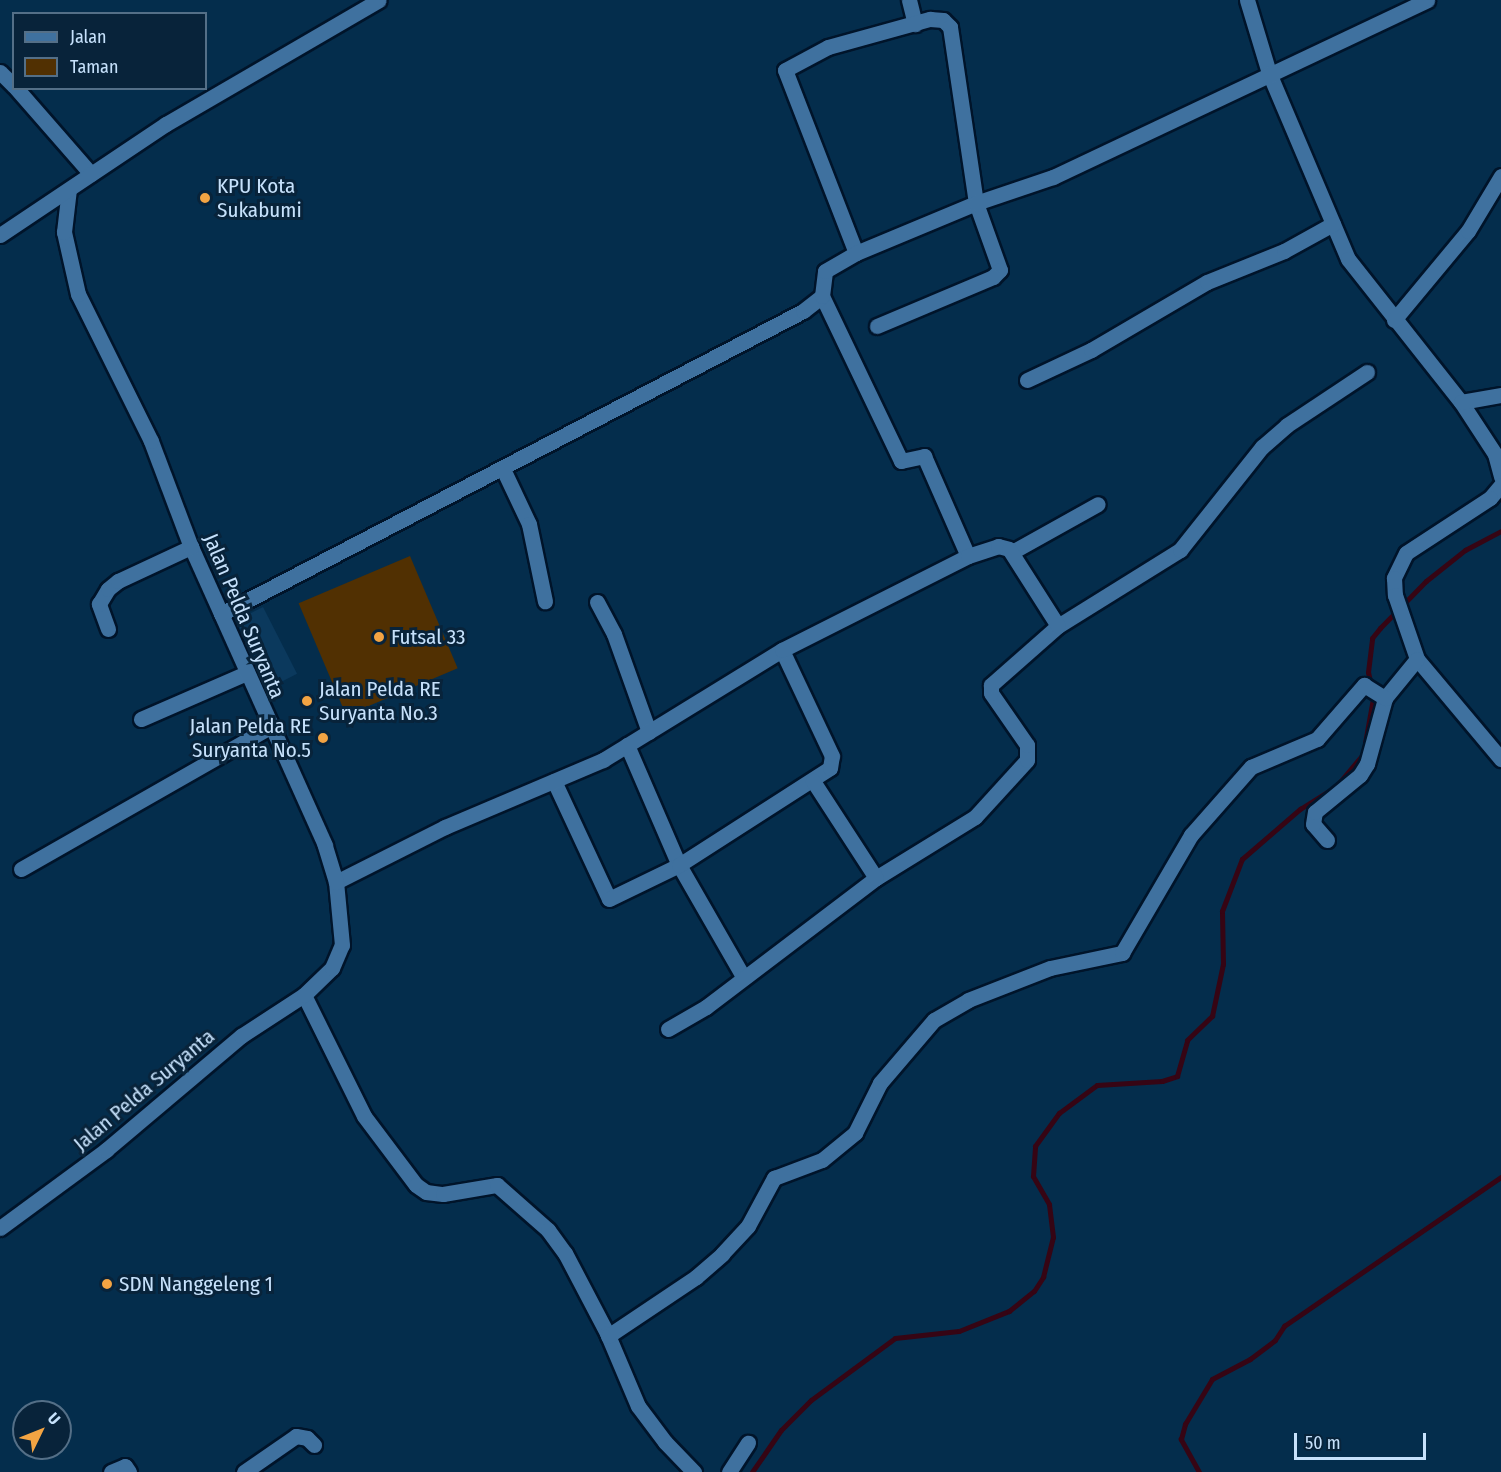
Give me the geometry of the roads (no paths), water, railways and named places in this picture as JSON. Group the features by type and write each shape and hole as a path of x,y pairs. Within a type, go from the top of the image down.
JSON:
{"street":[{"path":"0,235 166,124 379,0"},
{"path":"909,0 915,24"},
{"path":"1247,0 1269,73 1348,259 1461,402 1495,454 1501,477"},
{"path":"968,556 924,456 901,461 822,296 825,271 856,253 976,203 1053,177 1427,0"},
{"path":"856,253 784,73 789,66 828,47 938,18 950,27 976,203 998,259 998,275 877,326"},
{"path":"0,72 12,84"},
{"path":"18,90 91,174"},
{"path":"1394,320 1468,231 1501,176"},
{"name":"Jalan Pelda Suryanta","path":"0,1228 98,1156 241,1036 304,995 340,959 342,924 336,882 300,786 270,728 191,547 152,441 72,275 63,217 69,189"},
{"path":"1028,380 1091,350 1207,282 1284,251 1333,224"},
{"path":"221,615 803,311 822,296"},
{"path":"668,1029 706,1007 876,879 975,817 1027,760 1027,745 991,693 992,685 1058,626 1180,550 1262,447 1287,425 1367,372"},
{"path":"1461,402 1501,395"},
{"path":"503,469 529,524 545,601"},
{"path":"1501,484 1490,498 1407,553 1398,564 1395,595 1417,659 1501,759"},
{"path":"1012,552 1098,504"},
{"path":"336,882 445,827 554,781 627,745 782,650 968,556 998,546 1012,552 1058,626"},
{"path":"108,629 99,604 108,589 118,581 191,547"},
{"path":"597,602 614,634 649,732"},
{"path":"554,781 609,899 613,900 679,865 830,768 832,756 782,650"},
{"path":"1328,840 1316,830 1312,818 1350,786 1367,764 1377,693 1417,659"},
{"path":"141,719 246,673"},
{"path":"608,1336 696,1277 722,1254 748,1226 774,1178 822,1160 855,1133 880,1083 934,1020 949,1008 1050,968 1117,955 1127,949 1150,900 1191,835 1251,767 1317,739 1332,727 1359,689 1377,693"},
{"path":"21,869 270,728"},
{"path":"627,745 679,865 744,978"},
{"path":"813,781 876,879"},
{"path":"304,995 364,1116 416,1185 434,1194 488,1184 504,1187 548,1230 565,1253 608,1336 638,1406 665,1442 694,1472"},
{"path":"244,1472 296,1436 307,1437 314,1445"},
{"path":"729,1472 748,1443"},
{"path":"111,1472 125,1466 129,1472"}],"waterway":[{"path":"1371,685 1368,672 1372,638 1380,628 1426,581 1465,550 1501,531"},
{"path":"1365,743 1374,693"},
{"path":"1338,784 1362,755"},
{"path":"752,1472 781,1430 811,1400 895,1338 959,1331 1009,1311 1034,1291 1043,1277 1053,1237 1049,1204 1033,1176 1035,1146 1059,1113 1097,1085 1162,1081 1177,1076 1187,1040 1212,1016 1223,964 1222,911 1242,859 1300,809 1331,790"},
{"path":"1199,1472 1181,1439 1185,1424 1212,1379 1250,1359 1275,1340 1284,1326 1501,1177"}],"place":[{"name":"KPU Kota Sukabumi","path":"205,198"},
{"name":"Futsal 33","path":"379,637"},
{"name":"Jalan Pelda RE Suryanta No.3","path":"307,701"},
{"name":"Jalan Pelda RE Suryanta No.5","path":"323,738"},
{"name":"SDN Nanggeleng 1","path":"107,1284"}]}
